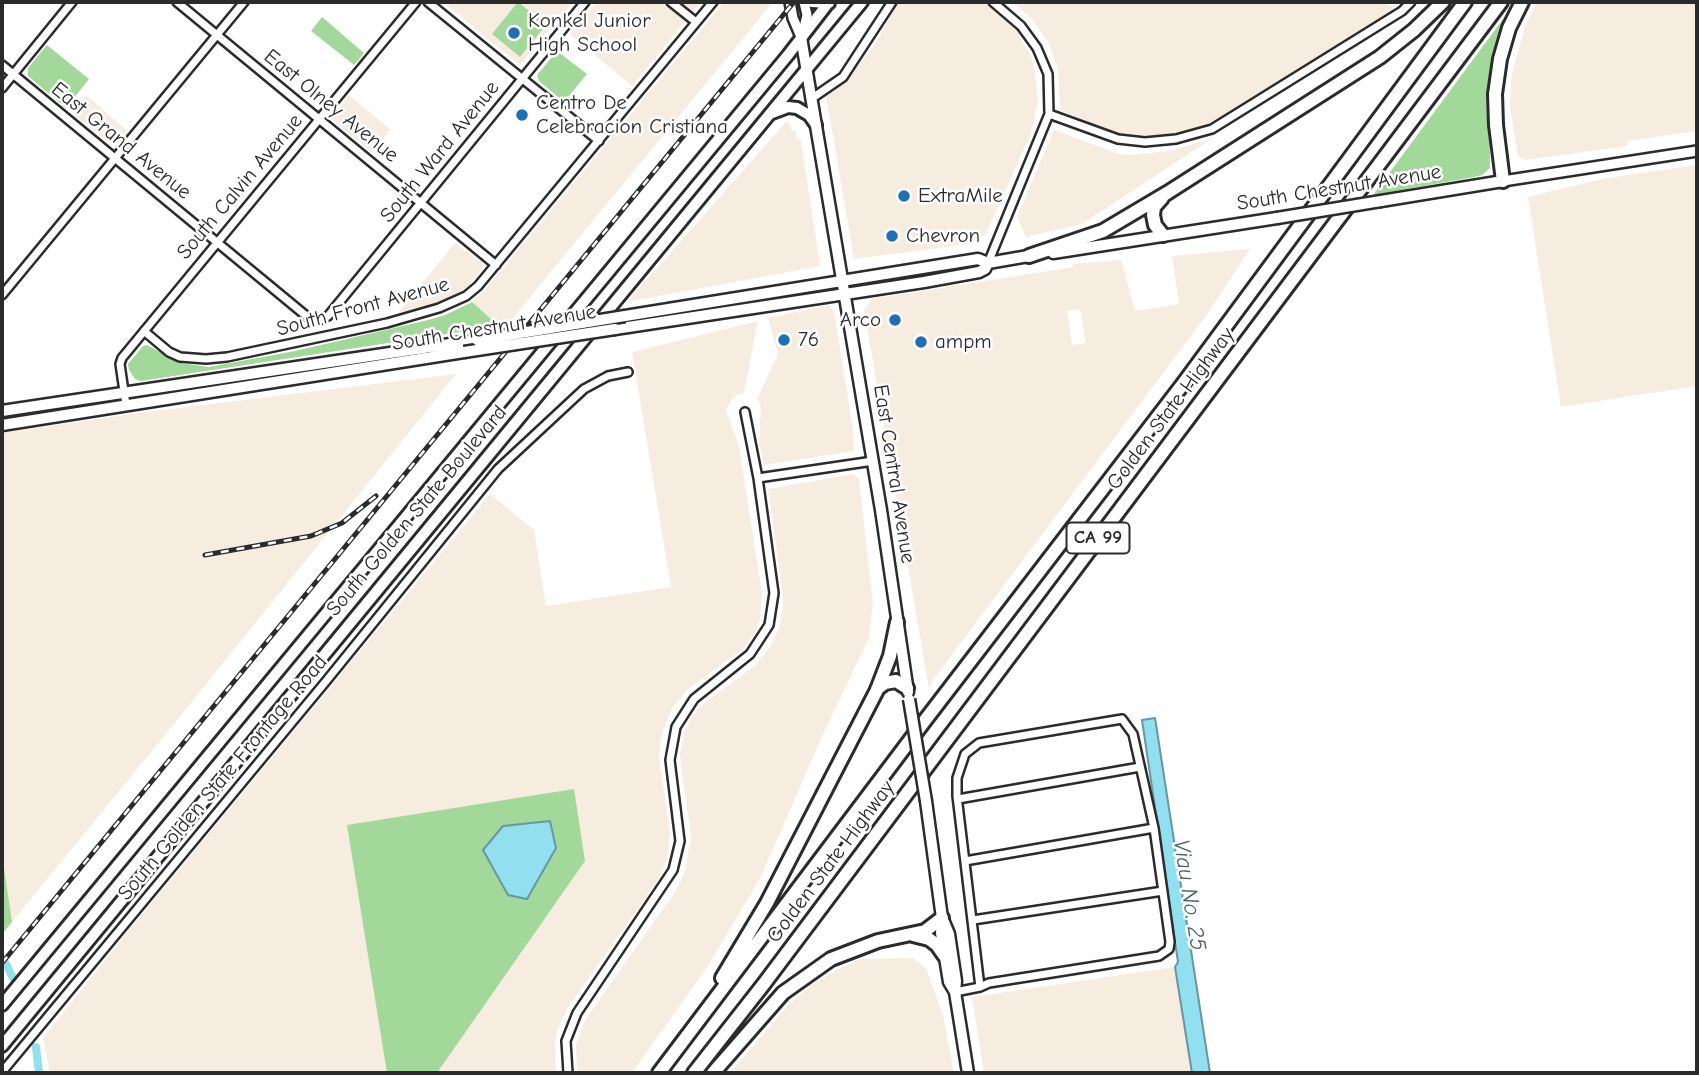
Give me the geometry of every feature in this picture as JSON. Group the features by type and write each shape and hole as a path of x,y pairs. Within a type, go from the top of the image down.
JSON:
{"highway":[{"path":"1029,256 1103,231 1167,193 1380,57 1443,2"},
{"name":"Golden State Highway","path":"659,1073 1183,384 1465,2"},
{"name":"Golden State Highway","path":"694,1073 1501,2"},
{"path":"1503,181 1495,94 1500,59 1509,27 1522,2"},
{"path":"1163,235 1155,225 1153,211 1167,193"},
{"path":"689,1034 767,903 877,690 890,656 897,622"},
{"path":"877,690 885,683 896,681 908,693"},
{"path":"713,1073 783,993 831,959 878,941 925,931 942,918"},
{"path":"912,935 929,939 944,955"}],"main road":[{"path":"812,2 829,2"},
{"name":"South Golden State Boulevard","path":"2,1005 829,2"},
{"name":"South Golden State Boulevard","path":"2,1046 862,2"},
{"name":"East Central Avenue","path":"801,37 873,461 926,801 948,982 955,992"},
{"path":"770,114 788,107 797,108 816,125"},
{"name":"South Chestnut Avenue","path":"2,411 477,340 978,258 988,263 1503,181"},
{"name":"South Chestnut Avenue","path":"2,425 979,272 985,269 988,263"},
{"name":"East Central Avenue","path":"942,918 949,933 968,1073"}],"street":[{"path":"2,88 72,2"},
{"name":"East Olney Avenue","path":"177,2 496,265"},
{"path":"2,295 244,2"},
{"name":"South Calvin Avenue","path":"126,405 120,363 122,358 416,2"},
{"path":"428,2 599,141"},
{"name":"South Ward Avenue","path":"318,321 328,316 586,2"},
{"path":"671,2 696,22"},
{"name":"South Front Avenue","path":"144,331 169,352 180,357 227,357 387,323 454,303 478,286 713,2"},
{"name":"East Central Avenue","path":"790,2 801,37"},
{"name":"East Central Avenue","path":"801,37 807,15 804,2"},
{"path":"811,99 843,76 892,2"},
{"path":"988,263 1049,114 1048,74 1037,48 1021,26 993,2"},
{"path":"1049,114 1118,139 1145,142 1177,139 1212,129 1402,11 1411,2"},
{"name":"East Grand Avenue","path":"2,65 310,319 318,321"},
{"name":"South Chestnut Avenue","path":"1503,181 1697,151"},
{"name":"South Golden State Frontage Road","path":"2,1072 320,689 498,469 584,389 608,376 628,372"},
{"path":"568,1073 566,1041 578,1013 673,870 680,841 670,760 676,727 694,699 750,654 769,625 774,593 758,478 745,412"},
{"path":"758,478 873,461"},
{"path":"955,992 980,988 989,983 1159,956 1169,949 1154,828 1133,734 1122,719 979,743 965,754 957,778 958,799 980,988"},
{"path":"958,799 1140,768"},
{"path":"965,861 1154,828"},
{"path":"973,920 1163,891"}],"shaded area":[{"name":"Konkel Junior High School","path":"443,2 573,2 520,65"},
{"path":"597,2 701,2 632,86 570,34"},
{"path":"724,2 773,2 508,324 499,326 472,302"},
{"path":"898,2 983,2 1020,32 1018,35 1031,56 1035,71 1038,102 1031,133 986,234 970,244 854,259 826,96 846,81 875,44"},
{"path":"1012,2 1385,2 1397,11 1216,121 1166,138 1140,138 1116,134 1060,110 1058,70 1048,42 1031,18"},
{"path":"1537,2 1697,2 1697,131 1627,141 1627,146 1525,160 1518,156 1510,108 1511,78 1525,26"},
{"path":"86,95 127,131 118,142 110,144 72,113"},
{"path":"349,95 391,130 372,152 332,118"},
{"path":"789,122 792,131 796,131 797,138 801,140 820,266 627,302 785,123"},
{"path":"1054,130 1119,154 1131,155 1169,151 1213,138 1082,224 1026,237 1017,217"},
{"path":"1697,165 1697,386 1561,407 1528,197 1607,178"},
{"path":"455,243 483,264 469,285 452,298 398,313"},
{"path":"1250,249 1206,316 933,680 929,689 864,310 872,299 1073,267 1073,264 1121,260 1135,311 1179,304 1172,256","holes":["1080,309 1086,343 1072,345 1067,311"]},
{"path":"828,305 834,311 854,451 764,465 759,443 761,407 757,399 778,354 768,318"},
{"path":"758,321 744,393 734,396 726,410 739,446 762,594 760,619 755,633 744,648 687,690 666,722 659,757 670,832 668,857 658,880 567,1009 557,1032 556,1073 437,1073 585,861 387,1073 50,1073 43,1038 490,494 534,530 546,606 671,587 632,352"},
{"path":"456,374 12,922 2,854 2,433 138,413"},
{"path":"853,474 859,479 873,603 869,638 823,734 761,877 708,966 632,1073 577,1073 576,1045 585,1020 675,892 685,872 691,836 680,753 685,730 690,719 703,704 756,665 771,645 779,628 783,607 782,588 768,489"},
{"path":"913,958 926,968 943,1015 954,1073 730,1073 791,1002 820,979 859,959"},
{"path":"1175,967 1192,1073 984,1073 972,997"}],"green space":[{"path":"518,2 546,25 520,57 492,34"},
{"path":"322,17 364,53 354,65 311,31"},
{"path":"1503,19 1507,22 1494,59 1489,101 1490,168 1482,175 1474,177 1373,195"},
{"path":"47,45 89,79 66,108 28,76 28,68"},
{"path":"557,51 587,74 564,102 539,81 537,75"},
{"path":"472,302 499,326 141,381 135,379 129,370 128,364 143,346 147,345 180,363 209,367 295,351 428,320"},
{"path":"574,789 585,861 437,1073 387,1073 347,825"},
{"path":"2,854 12,922 2,934"}],"water":[{"path":"1155,718 1210,1073 1192,1073 1175,967 1178,962 1142,720"},
{"path":"550,821 556,848 527,899 508,895 483,850 503,826"}],"waterway":[{"path":"6,964 13,978"},
{"path":"36,1047 39,1073"}],"railway":[{"path":"2,963 794,2"},
{"path":"205,555 311,536 342,523 376,496"}],"place":[{"name":"Konkel Junior High School","path":"514,33"},
{"name":"Centro De Celebracion Cristiana","path":"522,115"},
{"name":"ExtraMile","path":"904,196"},
{"name":"Chevron","path":"892,236"},
{"name":"Arco","path":"895,320"},
{"name":"76","path":"784,340"},
{"name":"ampm","path":"921,342"}],"water label":[{"name":"Viau No. 25","path":"1189,895"}]}
